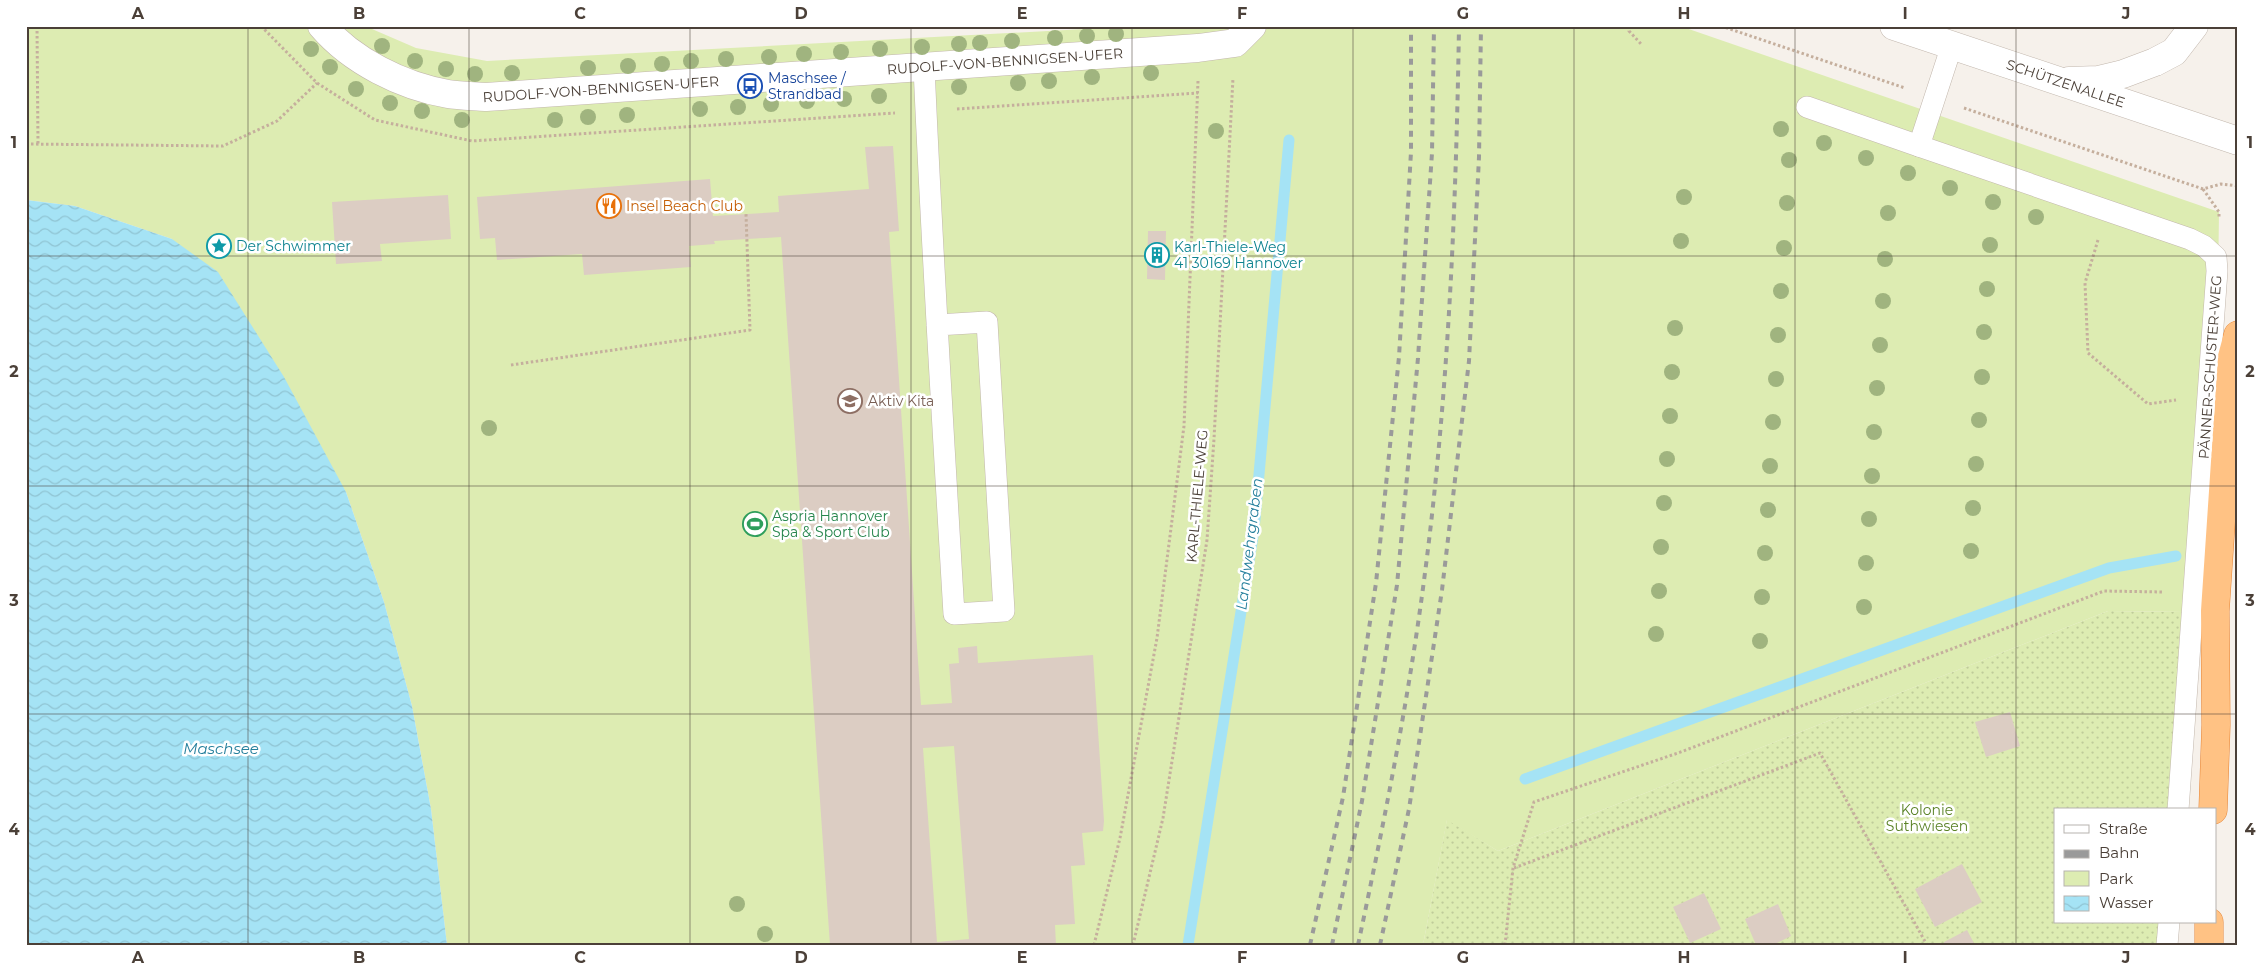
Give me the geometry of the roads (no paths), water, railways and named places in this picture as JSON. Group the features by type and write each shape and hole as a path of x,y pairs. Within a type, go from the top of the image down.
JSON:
{"highway":[{"path":"2213,808 2216,725 2215,611 2232,357 2238,335"},
{"path":"2208,945 2209,924"}],"street":[{"name":"RUDOLF-VON-BENNIGSEN-UFER","path":"322,26 332,38 363,62 406,82 448,94 486,97 1172,48 1198,48 1243,35"},
{"name":"SCHÜTZENALLEE","path":"1894,26 2238,141"},
{"path":"2058,82 2098,80 2123,74 2155,62 2174,52 2194,26"}],"lane":[{"path":"1919,146 1952,45"},
{"path":"924,67 937,325 954,614 1004,611 987,322 937,325"},
{"name":"PÄNNER-SCHUSTER-WEG","path":"1807,107 2190,239 2204,246 2216,256 2217,272 2209,395 2178,808"},
{"path":"2167,945 2169,924"}],"water":[{"name":"Maschsee","path":"26,200 75,206 172,239 218,272 284,377 346,492 384,602 412,706 431,809 447,945 26,945"}],"waterway":[{"name":"Landwehrgraben","path":"1188,945 1254,530 1289,140"},
{"path":"1525,779 2109,568 2176,556"}],"railway":[{"path":"1310,945 1343,797 1376,583 1399,357 1411,152 1411,26"},
{"path":"1332,945 1362,801 1397,585 1418,358 1432,153 1434,26"},
{"path":"1358,945 1402,723 1417,633 1432,518 1445,378 1453,237 1459,26"},
{"path":"1380,945 1409,809 1442,590 1469,361 1479,157 1481,26"}],"place":[{"name":"Maschsee / Strandbad","path":"750,86"},
{"name":"Insel Beach Club","path":"609,206"},
{"name":"Der Schwimmer","path":"219,246"},
{"name":"Karl-Thiele-Weg 41 30169 Hannover","path":"1157,255"},
{"name":"Aktiv Kita","path":"850,401"},
{"name":"Aspria Hannover Spa & Sport Club","path":"755,524"}],"park label":[{"name":"Kolonie Suthwiesen","path":"1927,818"}]}
